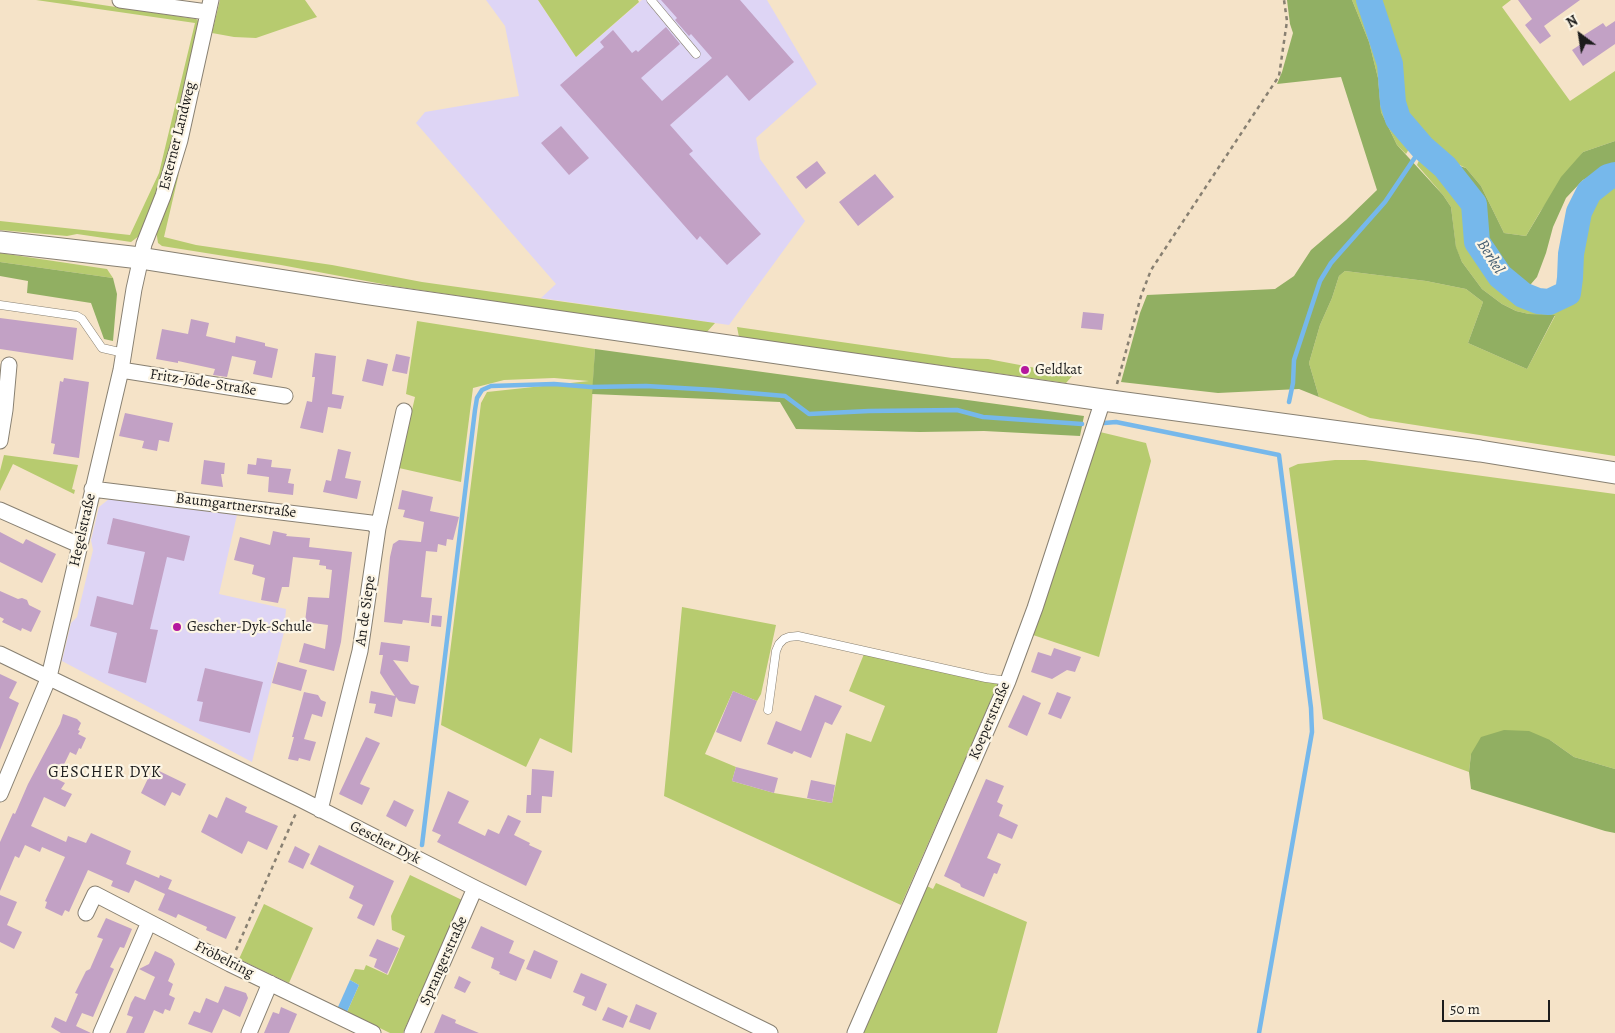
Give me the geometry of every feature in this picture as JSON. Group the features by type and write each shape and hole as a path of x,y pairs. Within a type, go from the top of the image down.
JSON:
{"main road":[{"path":"0,242 140,258 362,294 1107,401 1480,451 1615,473"}],"street":[{"name":"Esterner Landweg","path":"120,0 209,6 180,140 163,196 140,258"},
{"name":"Hegelstraße","path":"0,794 49,677 121,370 140,258"},
{"path":"0,440 9,366"},
{"name":"Fritz-Jöde-Straße","path":"121,370 285,396"},
{"name":"Koeperstraße","path":"855,1033 1008,681 1107,401"},
{"name":"An de Siepe","path":"320,810 360,651 378,528 404,411"},
{"name":"Baumgartnerstraße","path":"92,489 371,523 378,528"},
{"path":"0,510 79,545"},
{"name":"Gescher Dyk","path":"0,654 302,800 475,888 770,1033"},
{"name":"Sprangerstraße","path":"412,1033 475,888"},
{"name":"Fröbelring","path":"86,914 95,894 230,964 373,1033"},
{"path":"101,1033 149,922"},
{"path":"249,1033 270,983"}],"lane":[{"path":"651,0 696,54"},
{"path":"0,305 77,316 82,319 102,348 124,353"},
{"path":"768,710 776,651 779,644 789,637 798,636 986,678 1008,681"}],"path":[{"path":"1107,401 1151,270 1279,76 1287,21 1284,0"},
{"path":"230,964 302,800"}],"shaded area":[{"path":"486,0 538,0 576,57 642,0 767,0 817,84 756,138 760,159 805,221 729,325 541,298 556,284 416,123 425,112 519,96 505,26"},
{"name":"Gescher-Dyk-Schule","path":"109,499 237,515 219,594 286,609 284,632 252,762 62,661 71,623 77,617 93,550 91,540 99,507"}],"green space":[{"path":"36,0 69,0 196,19 201,23 164,179 139,236 131,242 77,234 67,236 0,230 0,221 130,235 159,173 195,23"},
{"path":"220,0 305,0 317,17 256,38 234,37 212,33"},
{"path":"538,0 638,0 639,2 576,57"},
{"path":"1287,0 1352,0 1369,42 1378,78 1381,112 1397,145 1443,195 1451,207 1456,247 1462,262 1482,289 1502,304 1516,311 1529,314 1555,315 1527,369 1468,343 1483,302 1466,289 1426,281 1345,271 1339,276 1320,325 1309,363 1319,397 1299,389 1218,393 1121,382 1140,313 1147,295 1275,289 1294,276 1311,250 1377,190 1341,77 1277,84 1293,33"},
{"path":"1352,0 1363,0 1385,66 1388,104 1394,122 1412,144 1406,154 1397,145 1381,112 1378,78 1369,42"},
{"path":"1374,0 1511,0 1502,7 1570,101 1615,71 1615,141 1583,152 1540,212 1526,236 1504,233 1481,186 1466,168 1434,153 1403,117 1399,103 1395,63"},
{"path":"1615,141 1615,167 1604,169 1583,180 1566,198 1553,227 1537,277 1525,291 1512,295 1501,287 1483,235 1481,206 1454,164 1466,168 1481,186 1504,233 1526,236 1561,177 1583,152"},
{"path":"1420,158 1440,172 1466,205 1468,242 1480,264 1523,304 1538,309 1560,307 1576,296 1576,263 1588,208 1594,195 1615,181 1615,456 1370,418 1319,397 1309,363 1320,325 1339,276 1345,271 1426,281 1466,289 1483,302 1468,343 1527,369 1555,316 1516,311 1502,304 1482,289 1462,262 1456,248 1451,207 1417,165"},
{"path":"179,173 164,237 196,245 332,265 422,282 715,323 706,333 393,286 281,265 162,246 158,243 156,230"},
{"path":"0,253 107,269 113,278 0,262"},
{"path":"0,262 113,278 117,294 113,341 104,339 91,303 27,293 28,281 0,276"},
{"path":"417,321 595,349 572,753 540,738 526,767 441,725 481,403 487,392 589,381 554,378 504,380 473,388 461,482 399,468 415,397 406,394"},
{"path":"737,327 952,358 988,359 1073,375 1066,383 739,337"},
{"path":"595,349 1084,416 1080,436 984,431 920,432 796,429 780,402 592,394"},
{"path":"1100,432 1146,443 1151,461 1099,657 1033,635"},
{"path":"4,455 78,465 72,489 75,490 74,494 13,464 0,491 0,471"},
{"path":"1335,460 1365,460 1615,494 1615,769 1574,757 1550,740 1471,754 1469,772 1323,719 1289,468 1298,464"},
{"path":"682,607 776,625 761,694 757,701 733,691 705,754 736,767 732,781 774,793 832,803 846,733 871,742 885,706 849,691 864,654 998,684 901,905 664,796"},
{"path":"1504,730 1529,731 1550,740 1574,757 1615,769 1615,833 1471,789 1469,772 1471,754 1481,737"},
{"path":"410,875 462,900 403,1033 390,1033 347,1012 359,985 350,980 355,969 364,970 366,965 388,975 405,936 392,930 391,916"},
{"path":"936,883 1027,922 997,1033 863,1033 927,886 933,889"},
{"path":"264,904 313,928 289,983 239,959"}],"water":[{"path":"350,980 359,985 347,1012 338,1007"}],"building":[{"path":"661,0 740,0 794,62 749,101 727,75 670,125 693,151 689,154 761,234 727,265 700,236 697,240 560,85 604,47 600,42 613,30 632,53 636,50 638,52 666,27 680,44 641,78 662,101 712,58 691,34 689,36 675,20 677,18"},
{"path":"1518,0 1580,0 1544,26 1551,36 1540,44 1525,25 1532,19"},
{"path":"1615,21 1615,44 1583,66 1572,50 1587,40 1584,35 1603,23 1606,27"},
{"path":"561,126 589,158 569,175 541,143"},
{"path":"817,161 826,173 806,189 796,177"},
{"path":"875,174 894,197 858,226 839,202"},
{"path":"1083,312 1104,314 1102,330 1081,328"},
{"path":"0,318 77,328 73,360 0,349"},
{"path":"191,319 209,323 206,336 235,343 236,336 265,343 265,346 278,349 272,378 253,374 256,361 232,356 227,377 213,375 215,369 178,361 178,363 156,359 162,329 188,334"},
{"path":"315,353 336,356 332,394 344,396 341,409 328,407 323,433 300,428 307,401 312,402 315,377 312,377"},
{"path":"396,354 410,357 407,374 392,371"},
{"path":"367,359 388,364 383,386 362,381"},
{"path":"64,378 89,382 79,458 53,454 55,444 51,443 60,381 63,382"},
{"path":"125,413 173,423 169,442 159,440 157,451 142,448 144,441 119,436"},
{"path":"338,449 351,452 345,478 361,481 357,499 323,492 326,480 331,481"},
{"path":"257,458 272,460 271,467 291,469 288,483 294,484 293,495 268,492 269,477 247,474 248,464 256,465"},
{"path":"204,460 225,463 224,474 221,474 223,487 201,484"},
{"path":"402,490 433,497 430,511 459,517 453,540 447,539 446,546 438,544 437,552 426,551 421,597 432,598 429,623 403,620 402,624 384,622 393,544 399,540 421,542 424,522 403,517 405,510 398,509"},
{"path":"113,518 190,536 184,561 167,557 150,629 158,630 146,683 108,673 117,633 90,626 97,596 133,605 145,552 107,544"},
{"path":"273,531 287,534 286,536 310,538 309,547 352,552 341,642 334,671 299,662 304,643 325,649 328,625 305,622 308,597 329,598 332,570 326,569 326,566 319,565 320,560 293,557 289,587 282,587 278,603 261,600 265,578 252,574 254,565 234,560 240,537 270,545"},
{"path":"0,532 23,544 26,539 56,554 42,583 0,562"},
{"path":"0,591 18,599 27,600 29,605 41,611 31,632 22,628 21,631 2,622 4,619 0,617"},
{"path":"432,615 442,616 441,627 431,626"},
{"path":"381,642 410,646 408,662 393,660 411,684 419,686 415,704 399,701 396,697 392,717 374,713 376,704 369,703 371,691 395,696 380,673 383,655 379,655"},
{"path":"1054,648 1081,657 1075,672 1067,670 1052,679 1031,672 1038,652 1051,656"},
{"path":"278,662 307,670 301,691 272,683"},
{"path":"205,668 263,682 250,733 199,721 203,702 197,701"},
{"path":"0,674 17,682 9,698 19,703 0,750"},
{"path":"733,691 757,701 741,742 716,732"},
{"path":"304,692 318,695 321,700 326,702 322,717 312,714 304,739 316,742 310,761 299,758 298,761 288,759"},
{"path":"1057,692 1071,697 1061,719 1048,714"},
{"path":"815,695 842,706 832,725 825,722 811,758 794,751 792,754 767,744 776,721 801,731"},
{"path":"1023,695 1041,703 1027,736 1008,727"},
{"path":"63,714 77,719 81,723 78,734 86,738 76,755 70,752 57,779 65,783 61,789 72,794 65,807 44,797 31,826 66,842 68,836 86,843 91,833 131,851 126,864 159,878 160,875 172,880 168,889 236,917 226,939 206,930 207,927 178,914 176,918 158,910 165,894 135,880 129,893 111,886 113,881 88,870 69,912 65,910 62,916 45,908 47,902 45,901 65,857 42,847 40,852 25,845 19,858 15,856 0,891 0,842 13,813 15,814 28,784 60,724"},
{"path":"366,737 380,743 360,784 370,788 362,805 339,794"},
{"path":"736,767 778,778 774,793 732,781"},
{"path":"153,768 186,784 180,796 172,792 165,806 141,793"},
{"path":"532,769 554,771 552,797 542,796 541,813 526,813 527,795 531,795"},
{"path":"986,779 1004,786 997,802 1003,805 999,816 1018,825 1012,839 998,833 987,858 1001,864 997,874 994,873 984,897 961,887 960,884 944,876"},
{"path":"811,780 835,785 832,803 807,798"},
{"path":"448,791 469,801 458,823 485,836 488,829 499,834 508,815 521,821 514,835 542,851 526,886 437,842 441,835 432,831"},
{"path":"226,797 247,807 245,812 278,826 267,850 248,841 242,854 201,832 209,814 217,818"},
{"path":"394,800 414,810 406,827 386,816"},
{"path":"319,845 394,881 374,926 357,918 363,905 349,898 354,886 310,864"},
{"path":"295,846 310,854 303,869 288,862"},
{"path":"0,895 17,902 7,925 22,932 14,949 0,942"},
{"path":"106,918 132,929 124,948 120,947 110,967 114,969 93,1017 82,1013 76,1026 91,1033 61,1033 51,1027 55,1017 66,1022 78,994 75,993 86,971 90,969 103,939 97,937"},
{"path":"481,926 514,941 509,953 525,960 516,981 499,974 500,972 491,968 494,958 471,948"},
{"path":"377,939 399,948 387,974 374,967 377,959 369,956"},
{"path":"534,950 558,961 551,979 526,969"},
{"path":"155,951 172,959 175,964 168,981 173,984 169,995 175,998 170,1011 165,1009 163,1014 154,1010 144,1033 126,1033 133,1017 127,1015 131,1003 135,996 145,1000 155,977 139,969 149,964"},
{"path":"581,973 607,984 596,1011 582,1005 585,997 573,992"},
{"path":"459,976 471,982 465,993 454,988"},
{"path":"225,986 246,993 248,998 240,1017 223,1009 212,1033 188,1024 194,1011 200,1013 206,998 218,1003"},
{"path":"636,1004 657,1013 650,1030 629,1022"},
{"path":"281,1007 297,1014 289,1033 264,1033 273,1012 279,1014"},
{"path":"608,1007 628,1016 623,1028 602,1020"},
{"path":"442,1014 456,1020 455,1023 479,1033 434,1033"}],"waterway":[{"name":"Berkel","path":"1369,0 1390,64 1393,103 1398,119 1422,147 1445,167 1474,204 1477,242 1500,276 1523,295 1538,301 1549,302 1568,293 1571,254 1579,212 1589,192 1608,177 1615,175"},
{"path":"1289,402 1293,383 1294,360 1320,281 1331,263 1385,202 1422,147"},
{"path":"422,845 475,410 477,398 482,390 491,386 554,384 591,387 646,386 785,396 809,414 957,410 983,417 1082,424"},
{"path":"1104,423 1116,422 1279,455 1311,708 1312,732 1259,1033"}],"place":[{"name":"Geldkat","path":"1025,370"},
{"name":"Gescher-Dyk-Schule","path":"177,627"}],"district":[{"name":"GESCHER DYK","path":"105,773"}]}
